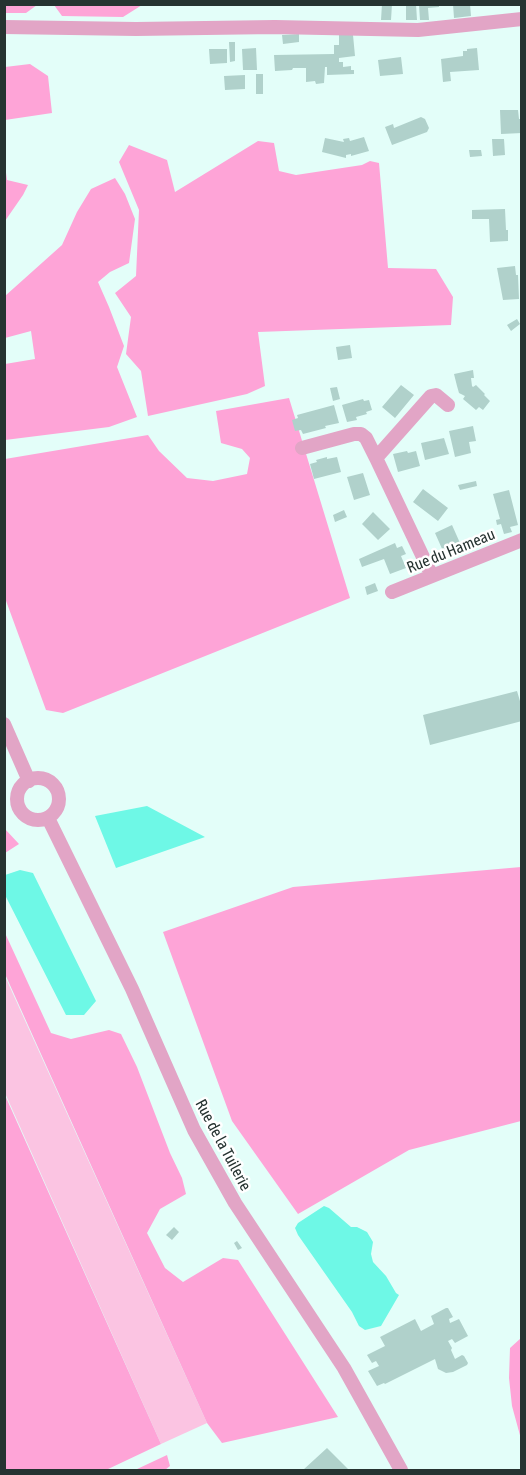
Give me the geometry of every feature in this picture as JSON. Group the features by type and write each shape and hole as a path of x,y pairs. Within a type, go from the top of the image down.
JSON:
{"street":[{"path":"4,27 136,29 276,27 418,30 522,20"},
{"path":"376,458 430,396 436,395 448,405"},
{"path":"302,448 354,434 361,434 366,438 432,576"},
{"name":"Rue du Hameau","path":"392,592 522,540"},
{"path":"4,724 29,780"},
{"path":"29,780 46,780 56,788 59,805 48,818 41,820 28,818 20,809 18,796 24,784 29,780"},
{"name":"Rue de la Tuilerie","path":"48,818 132,989 194,1130 235,1203 344,1368 401,1470"}],"shaded area":[{"path":"4,5 37,5 26,13 5,13"},
{"path":"54,5 142,5 123,17 62,16"},
{"path":"30,64 48,76 52,113 5,120 5,67"},
{"path":"258,141 274,143 279,171 296,175 362,165 370,161 379,163 388,268 436,269 453,297 451,325 258,332 265,386 247,394 148,416 141,371 126,354 131,317 115,293 136,276 139,210 119,162 129,145 167,160 175,192"},
{"path":"4,158 7,180 28,185 5,221"},
{"path":"115,178 125,194 135,219 129,263 110,272 98,282 124,346 117,367 137,417 109,427 5,440 5,364 35,359 31,331 5,338 5,296 62,245 77,212 91,189"},
{"path":"289,398 350,598 63,713 46,710 5,598 5,459 148,435 159,451 187,478 213,481 247,474 250,458 242,449 221,443 216,411"},
{"path":"147,806 205,837 116,868 95,816"},
{"path":"5,829 19,844 5,853"},
{"path":"521,867 521,1121 409,1150 298,1214 232,1121 163,932 293,887"},
{"path":"20,870 33,873 96,1001 84,1015 66,1015 5,895 5,875"},
{"path":"5,933 51,1033 71,1039 109,1030 121,1034 137,1067 182,1178 186,1194 160,1209 147,1233 165,1268 183,1282 223,1258 238,1260 338,1417 222,1443 207,1423 5,974"},
{"path":"4,974 207,1423 161,1444 5,1093"},
{"path":"4,1093 161,1444 106,1470 5,1470"},
{"path":"324,1206 351,1227 367,1232 373,1242 371,1254 373,1262 399,1295 381,1326 365,1330 359,1326 352,1312 298,1235 295,1228 298,1223"},
{"path":"521,1338 521,1439 512,1406 509,1378 510,1348"},
{"path":"167,1455 170,1466 165,1470 135,1470"}],"building":[{"path":"382,4 392,4 391,20 381,20"},
{"path":"406,4 416,4 417,20 406,20"},
{"path":"453,4 470,4 471,16 454,18"},
{"path":"419,5 439,5 439,7 428,8 429,20 420,20"},
{"path":"299,34 299,42 283,44 282,35"},
{"path":"339,35 353,35 355,56 339,58 339,62 343,62 343,67 351,66 354,74 327,75 327,67 325,67 324,83 316,84 315,81 306,82 306,68 275,71 274,55 334,54 334,45 339,45"},
{"path":"229,42 235,42 235,61 230,62"},
{"path":"256,48 257,70 243,70 242,49"},
{"path":"477,48 479,70 450,72 451,81 443,82 441,59 463,56 463,51"},
{"path":"209,49 227,49 227,63 210,64"},
{"path":"401,57 403,74 380,76 378,60"},
{"path":"256,74 263,74 263,94 256,94"},
{"path":"245,75 245,89 225,90 224,76"},
{"path":"500,110 518,110 522,133 501,134"},
{"path":"421,117 425,119 429,128 427,132 392,145 385,127 393,124 394,128"},
{"path":"364,137 369,151 351,156 351,154 346,155 346,158 322,152 325,138 344,142 343,139 349,138 350,141"},
{"path":"492,139 504,139 505,155 493,156"},
{"path":"469,150 481,150 482,156 470,157"},
{"path":"505,209 508,241 490,242 489,219 472,219 472,210"},
{"path":"515,266 516,275 518,275 519,299 503,300 497,268"},
{"path":"517,319 520,324 511,331 507,325"},
{"path":"350,345 352,358 338,360 336,347"},
{"path":"473,370 472,386 476,385 490,401 483,410 479,407 476,410 463,399 465,396 459,393 454,374"},
{"path":"401,385 414,395 395,418 382,407"},
{"path":"337,387 340,399 333,401 330,388"},
{"path":"363,399 364,401 369,400 372,410 356,417 357,420 347,422 342,405"},
{"path":"334,405 339,423 303,434 301,430 295,431 292,420 298,418 297,415"},
{"path":"473,426 476,441 469,442 471,453 455,457 449,431"},
{"path":"444,438 449,454 425,460 421,443"},
{"path":"407,451 408,453 416,451 420,466 398,472 393,454"},
{"path":"327,457 327,459 337,457 341,472 314,479 310,464"},
{"path":"363,473 370,495 354,500 347,477"},
{"path":"476,481 477,486 460,490 458,485"},
{"path":"423,489 448,508 438,521 413,502"},
{"path":"509,490 518,525 510,527 512,532 504,534 501,524 497,525 496,520 500,519 493,494"},
{"path":"344,510 347,517 335,522 333,515"},
{"path":"373,512 390,529 378,540 362,524"},
{"path":"452,525 460,543 443,551 435,533"},
{"path":"395,543 397,548 402,546 406,554 401,556 406,568 390,574 384,559 362,567 359,559"},
{"path":"375,583 378,591 367,595 365,587"},
{"path":"517,691 522,708 522,721 430,745 423,715"},
{"path":"174,1227 179,1232 172,1240 166,1235"},
{"path":"237,1241 242,1248 238,1250 234,1243"},
{"path":"446,1308 453,1317 449,1319 450,1323 459,1319 468,1336 455,1343 452,1339 448,1341 455,1359 464,1356 467,1365 446,1373 438,1369 435,1359 377,1386 368,1371 379,1366 376,1361 372,1363 367,1355 385,1346 380,1337 415,1319 421,1331 434,1324 431,1316"},
{"path":"327,1448 349,1470 303,1470"}]}
